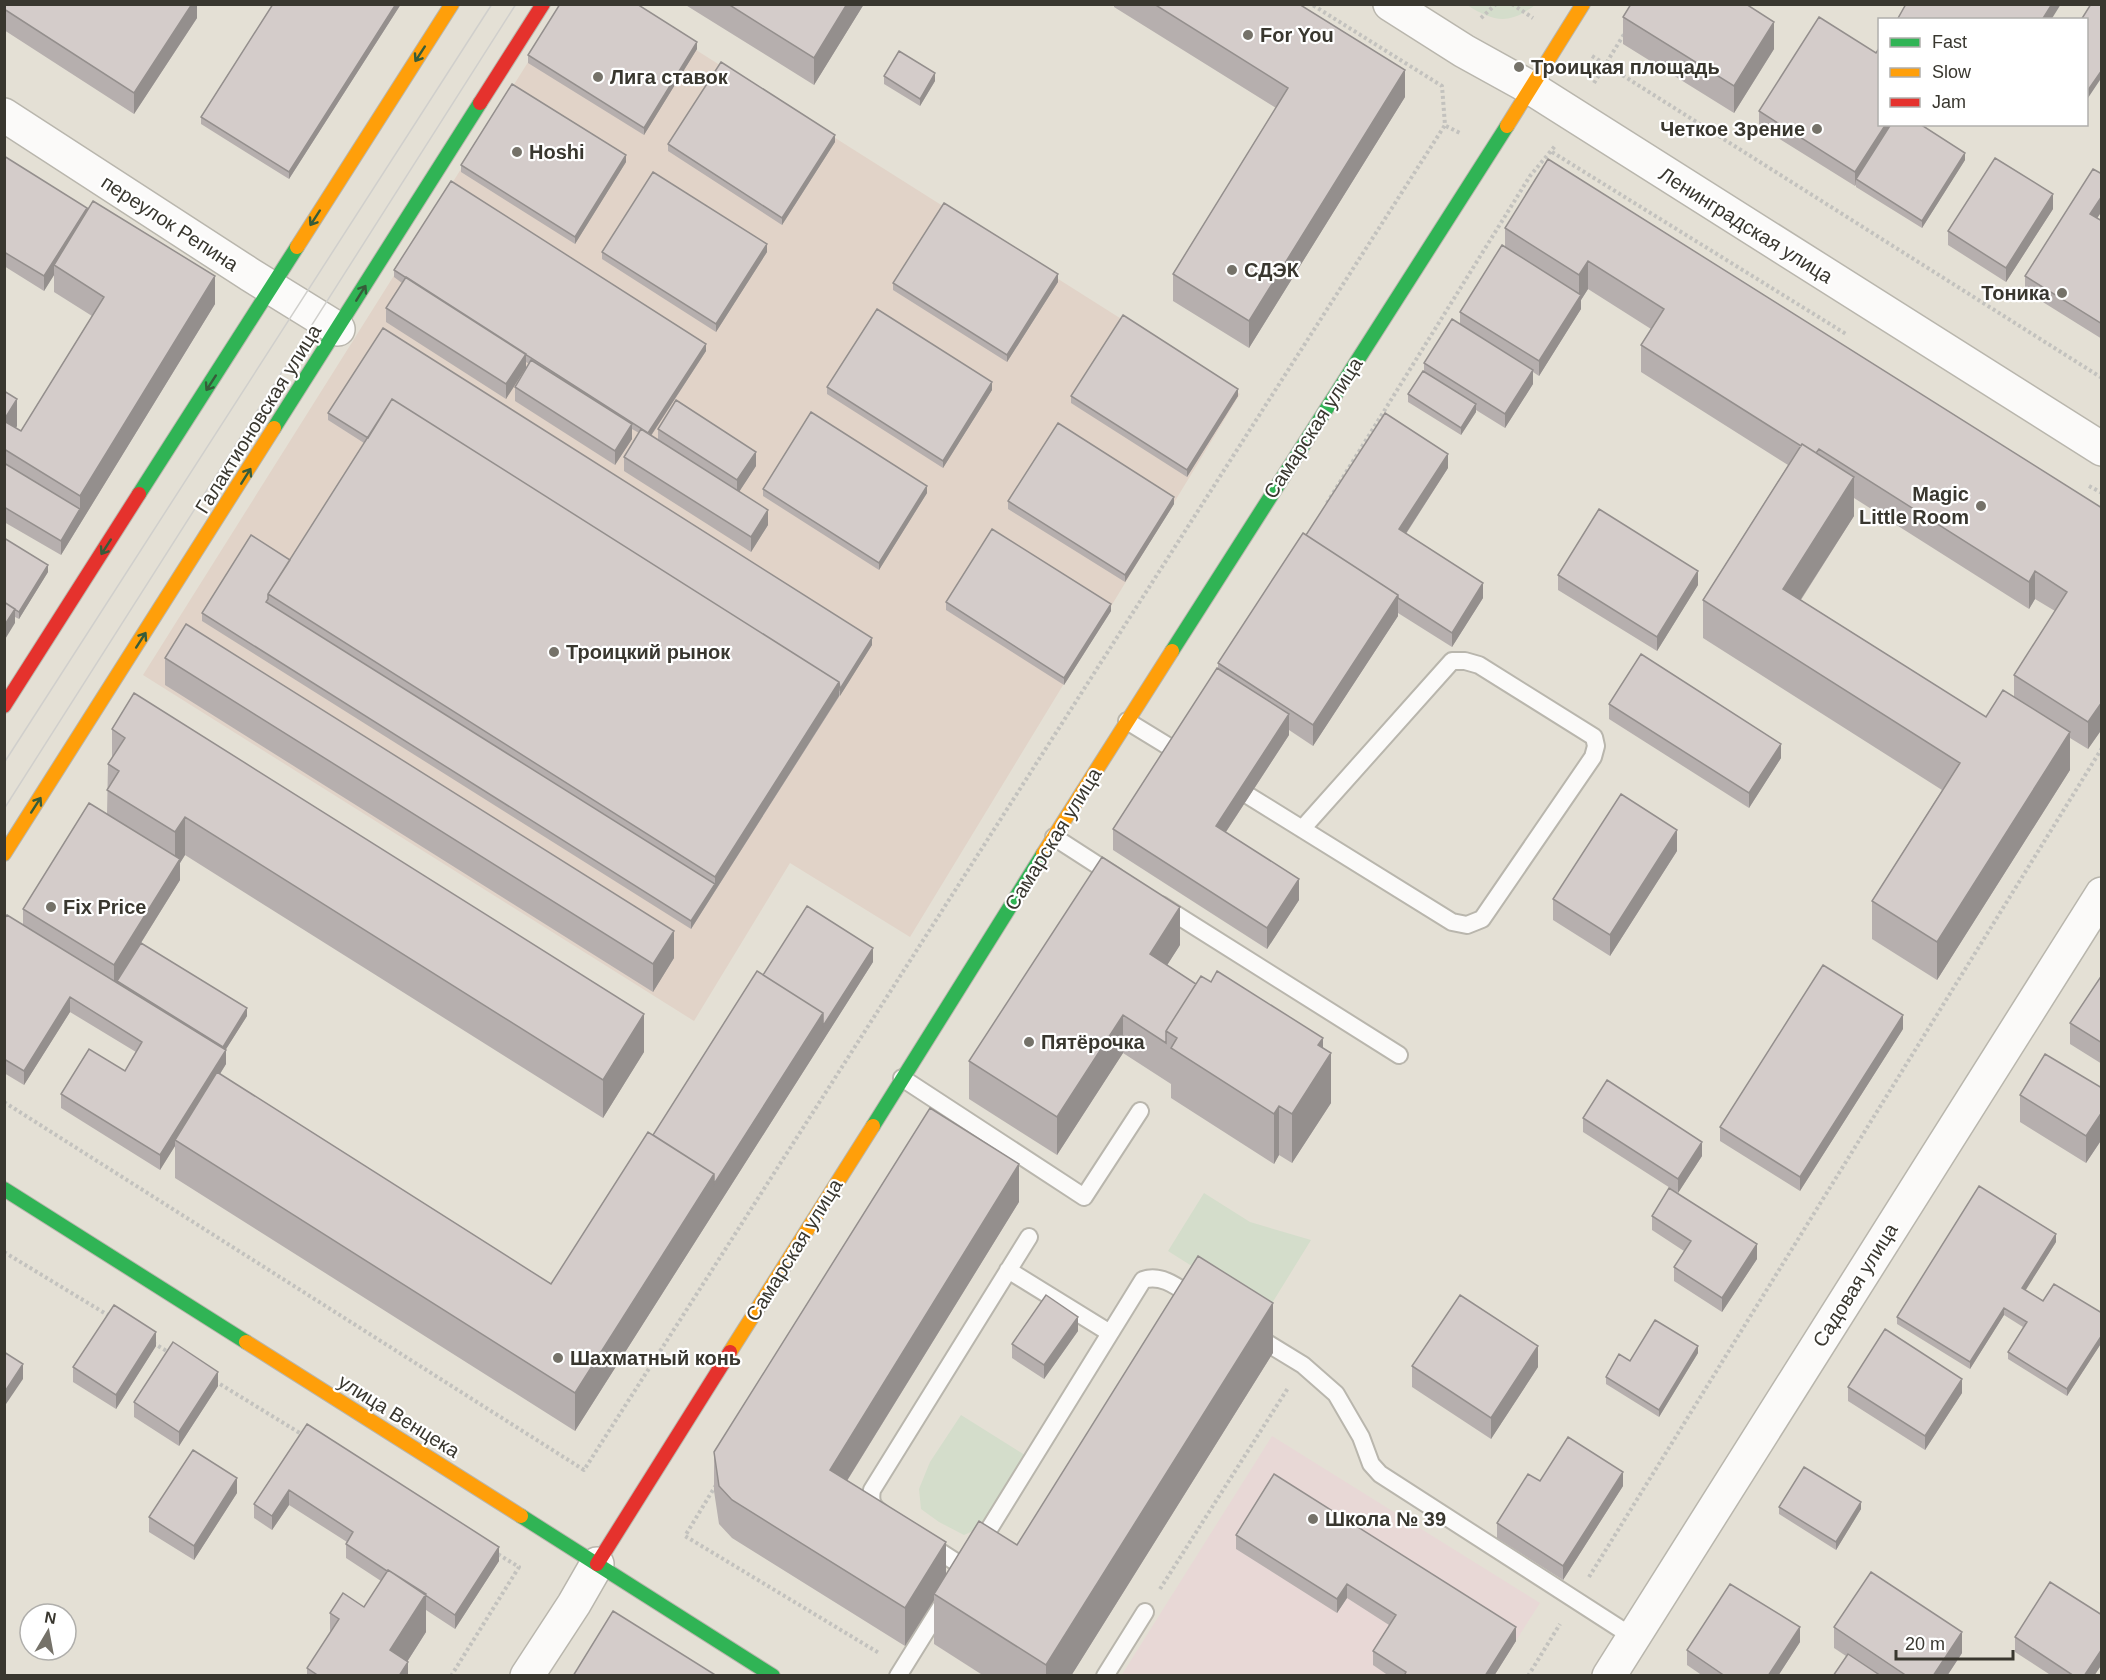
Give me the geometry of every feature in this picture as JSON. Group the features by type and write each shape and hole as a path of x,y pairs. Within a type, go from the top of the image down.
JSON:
{"main road":[{"path":"4,706 452,4"},
{"name":"Галактионовская улица","path":"4,854 543,4"},
{"name":"Самарская улица","path":"597,1564 1127,721 1531,88 1582,4"},
{"name":"улица Венцека","path":"4,1189 773,1676"}],"street":[{"name":"Ленинградская улица","path":"1390,4 1464,51 1531,88 2102,449"},
{"name":"переулок Репина","path":"4,115 338,329"},
{"name":"Садовая улица","path":"1609,1676 2102,894"},
{"name":"Самарская улица","path":"527,1676 597,1564"}],"lane":[{"path":"1249,796 1302,829 1452,922 1467,926 1482,920 1593,757 1596,746 1594,737 1479,665 1465,661 1452,661 1302,829"},
{"path":"1127,721 1176,751"},
{"path":"1054,837 1125,882"},
{"path":"1145,895 1399,1055"},
{"path":"902,1078 1084,1197 1140,1111"},
{"path":"893,1520 874,1508 870,1500 872,1490 1029,1237"},
{"path":"1008,1270 1110,1333"},
{"path":"901,1672 1143,1280 1150,1277 1162,1279 1213,1310"},
{"path":"1243,1328 1303,1365 1336,1394 1361,1437 1371,1464 1380,1474 1633,1637"},
{"path":"911,1532 959,1578"},
{"path":"1105,1676 1145,1612"}],"path":[{"path":"4,1102 584,1470 1445,125 1442,86 1311,4"},
{"path":"1512,4 2102,378"},
{"path":"1324,508 1530,176 1552,152 1630,25"},
{"path":"1552,152 1847,335"},
{"path":"2081,481 2102,493"},
{"path":"1528,1676 2102,748"},
{"path":"4,1252 116,1320"},
{"path":"146,1338 176,1357"},
{"path":"1145,1612 1303,1365"},
{"path":"206,1375 307,1437"},
{"path":"716,1485 685,1536 901,1672"},
{"path":"451,1676 519,1567 489,1548"}],"shaded area":[{"path":"564,5 625,5 1240,394 910,937 790,863 694,1021 143,675"},
{"name":"Школа № 39","path":"1272,1436 1540,1603 1494,1675 1121,1676"}],"green space":[{"path":"1535,4 1517,16 1501,19 1485,15 1467,5"},
{"path":"1204,1193 1250,1222 1311,1240 1266,1313 1168,1251"},
{"path":"961,1415 1028,1457 985,1526 964,1535 939,1522 921,1509 919,1489 930,1462"}],"building":[{"path":"4,4 192,4 134,93 4,9"},
{"path":"273,4 396,4 289,172 201,117"},
{"path":"560,4 637,4 697,42 644,128 528,55"},
{"path":"728,4 847,4 814,58"},
{"path":"1154,4 1299,4 1405,70 1249,321 1173,274 1288,88"},
{"path":"1631,4 1746,4 1774,22 1734,86 1623,17"},
{"path":"1906,4 2052,4 2043,18 1898,18"},
{"path":"2091,4 2102,4 2102,70 2088,90 2088,18 2082,18"},
{"path":"1819,17 1876,53 1878,50 1878,126 1885,126 1855,172 1759,111"},
{"path":"899,51 935,73 920,99 884,76"},
{"path":"721,62 835,135 782,218 668,144"},
{"path":"512,84 626,155 575,237 461,165"},
{"path":"1890,126 1923,126 1965,153 1922,221 1856,179"},
{"path":"4,156 87,208 44,276 4,252"},
{"path":"1995,158 2053,194 2006,268 1948,231"},
{"path":"1548,159 2102,508 2102,702 2088,722 2014,675 2067,592 2035,571 2029,582 1819,449 1816,453 1802,444 1801,446 1641,345 1664,309 1588,261 1579,275 1505,228"},
{"path":"2093,169 2102,174 2102,196 2090,214 2102,221 2102,324 2025,276"},
{"path":"653,172 767,244 716,324 602,252"},
{"path":"451,181 706,344 648,433 394,270"},
{"path":"93,201 215,276 80,496 4,449 4,421 21,431 104,297 54,265"},
{"path":"944,203 1058,274 1007,355 893,283"},
{"path":"1502,245 1581,295 1539,361 1460,312"},
{"path":"406,277 526,354 506,384 386,308"},
{"path":"877,309 992,382 943,461 827,387"},
{"path":"1123,315 1238,389 1187,470 1071,396"},
{"path":"1452,319 1533,370 1505,414 1424,363"},
{"path":"383,328 872,638 840,689 839,682 392,399 368,438 328,413"},
{"path":"531,360 632,424 615,451 515,387"},
{"path":"1423,371 1476,404 1461,428 1408,394"},
{"path":"4,391 17,399 4,420"},
{"name":"Троицкий рынок","path":"392,399 839,682 715,877 268,594"},
{"path":"676,400 756,452 737,480 658,429"},
{"path":"811,412 927,486 879,563 763,489"},
{"path":"1385,413 1448,454 1399,529 1483,583 1452,633 1306,535"},
{"path":"1058,423 1174,497 1125,575 1008,501"},
{"path":"641,429 768,510 751,537 624,457"},
{"path":"1802,444 1854,477 1783,589 1986,717 2003,690 2070,732 1937,942 1872,901 1960,763 1703,600"},
{"path":"4,463 80,509 61,541 4,507"},
{"path":"1599,509 1698,571 1657,637 1558,575"},
{"path":"992,529 1111,604 1064,678 946,602"},
{"path":"1303,533 1398,595 1313,725 1218,663"},
{"path":"251,535 290,560 268,594 266,602 715,884 691,921 202,613"},
{"path":"4,538 48,565 19,612 4,602"},
{"path":"4,602 15,609 4,626"},
{"path":"186,624 674,931 653,964 165,658"},
{"path":"1641,654 1781,744 1749,793 1609,704"},
{"path":"1217,668 1289,714 1216,826 1299,879 1267,928 1113,829"},
{"path":"134,693 644,1014 603,1080 185,817 175,832 107,790 119,771 108,764 125,738 112,729"},
{"path":"1621,794 1677,830 1610,935 1553,899"},
{"path":"89,803 180,859 114,965 23,909"},
{"path":"1102,857 1180,907 1150,954 1196,984 1166,1031 1166,1043 1123,1015 1057,1117 969,1061"},
{"path":"807,906 873,948 823,1026 823,1013 763,975"},
{"path":"7,915 226,1050 160,1155 61,1094 89,1049 125,1071 142,1042 70,997 24,1071 4,1059 4,919"},
{"path":"141,943 247,1008 223,1047 117,981"},
{"path":"1823,965 1903,1015 1800,1177 1720,1127"},
{"path":"757,971 823,1013 714,1184 714,1174 653,1135"},
{"path":"1217,971 1323,1038 1318,1045 1331,1053 1292,1114 1279,1106 1274,1114 1171,1048 1177,1038 1166,1031 1201,976 1211,982"},
{"path":"2102,975 2102,1043 2070,1023"},
{"path":"2045,1054 2102,1088 2102,1112 2086,1136 2020,1095"},
{"path":"217,1072 551,1284 648,1132 714,1174 575,1393 175,1140"},
{"path":"1607,1080 1702,1142 1678,1179 1583,1118"},
{"path":"930,1108 1019,1164 830,1470 946,1542 905,1608 732,1500 719,1486 714,1452"},
{"path":"1979,1186 2056,1234 2022,1288 2043,1301 2054,1284 2102,1313 2102,1335 2067,1389 2008,1352 2027,1322 2004,1308 1970,1362 1897,1317"},
{"path":"1669,1188 1757,1244 1722,1298 1674,1267 1691,1241 1652,1216"},
{"path":"1198,1256 1273,1303 1046,1665 934,1594 979,1521 1017,1545"},
{"path":"1046,1295 1078,1317 1044,1365 1012,1344"},
{"path":"1460,1295 1538,1346 1491,1418 1412,1366"},
{"path":"114,1305 156,1332 116,1395 73,1367"},
{"path":"1655,1320 1698,1346 1659,1410 1606,1377 1619,1354 1630,1361"},
{"path":"1885,1329 1962,1379 1925,1436 1848,1387"},
{"path":"173,1342 218,1372 179,1432 134,1402"},
{"path":"4,1352 23,1364 4,1393"},
{"path":"307,1424 499,1547 455,1615 346,1544 353,1532 289,1490 272,1516 254,1504"},
{"path":"1568,1437 1623,1472 1563,1566 1497,1523 1528,1474 1540,1481"},
{"path":"193,1450 237,1478 194,1546 149,1517"},
{"path":"1804,1467 1861,1502 1836,1542 1779,1507"},
{"path":"1274,1474 1516,1627 1485,1676 1404,1676 1406,1672 1373,1651 1396,1615 1347,1584 1337,1599 1236,1535"},
{"path":"388,1570 426,1594 390,1650 408,1662 399,1676 319,1676 307,1668 339,1619 330,1613 343,1593 364,1607"},
{"path":"1871,1572 1962,1632 1933,1676 1907,1676 1834,1627"},
{"path":"2050,1582 2102,1615 2102,1649 2084,1676 2074,1676 2015,1637"},
{"path":"1730,1584 1800,1627 1768,1676 1725,1676 1687,1650"},
{"path":"613,1611 717,1676 573,1676"},
{"path":"1848,1654 1881,1676 1833,1676"}],"tram line":[{"path":"4,763 492,4"},
{"path":"4,809 516,4"}],"traffic: fast":[{"path":"274,428 480,103"},
{"path":"1172,651 1507,126"},
{"path":"139,494 297,247"},
{"path":"873,1126 1043,854"},
{"path":"4,1189 246,1342"},
{"path":"521,1516 773,1676"}],"traffic: slow":[{"path":"297,247 452,4"},
{"path":"1507,126 1583,4"},
{"path":"4,854 274,428"},
{"path":"1043,854 1172,651"},
{"path":"730,1352 873,1126"},
{"path":"246,1342 521,1516"}],"traffic: jam":[{"path":"480,103 543,4"},
{"path":"4,706 139,494"},
{"path":"597,1564 730,1352"}],"place":[{"name":"For You","path":"1248,35"},
{"name":"Троицкая площадь","path":"1519,67"},
{"name":"Лига ставок","path":"598,77"},
{"name":"Четкое Зрение","path":"1817,129"},
{"name":"Hoshi","path":"517,152"},
{"name":"СДЭК","path":"1232,270"},
{"name":"Тоника","path":"2062,293"},
{"name":"Magic Little Room","path":"1981,506"},
{"name":"Троицкий рынок","path":"554,652"},
{"name":"Fix Price","path":"51,907"},
{"name":"Пятёрочка","path":"1029,1042"},
{"name":"Шахматный конь","path":"558,1358"},
{"name":"Школа № 39","path":"1313,1519"}]}
